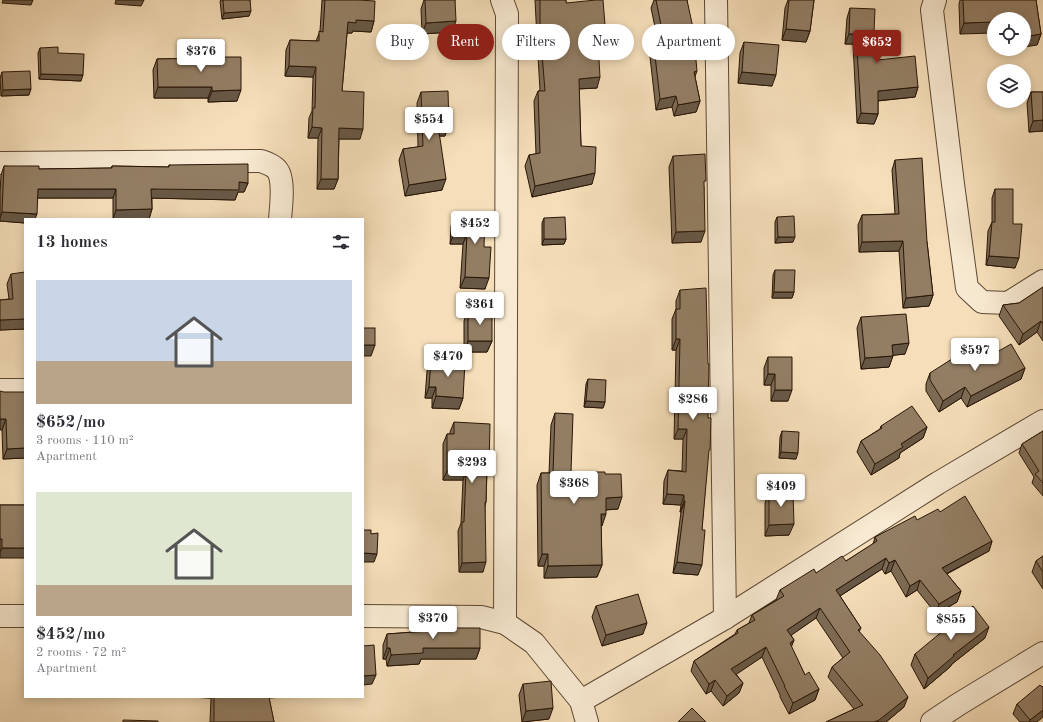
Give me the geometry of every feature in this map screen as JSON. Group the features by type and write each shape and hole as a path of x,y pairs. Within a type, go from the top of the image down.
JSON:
{"street":[{"path":"502,0 507,14 505,623"},
{"path":"716,0 725,618"},
{"path":"935,0 932,10 952,176 968,288 982,302 1008,302 1043,281"},
{"path":"0,163 261,161 270,164 279,173 281,185 280,218"},
{"path":"0,390 24,390"},
{"path":"581,701 725,618 938,482 1043,421"},
{"path":"0,616 24,616"},
{"path":"364,616 481,617 505,623 534,644 581,701 587,722"},
{"path":"932,722 1043,653"}],"building":[{"path":"223,0 250,0 251,11 224,13"},
{"path":"325,0 375,1 374,21 356,20 356,23 348,22 342,91 364,92 363,129 339,128 338,179 321,179 322,128 312,127 313,108 315,108 316,67 289,66 290,40 319,41 319,31 323,32"},
{"path":"425,0 455,0 456,21 426,23"},
{"path":"540,0 566,0 566,3 603,0 605,24 578,24 578,60 599,60 600,77 579,79 581,146 596,147 595,173 535,186 529,155 540,153 538,91 545,91 542,60 570,60 570,24 540,24"},
{"path":"656,0 687,0 692,24 661,24"},
{"path":"789,0 814,0 810,31 786,29"},
{"path":"963,0 1036,0 1041,34 1031,36 1031,12 987,12 987,22 964,23"},
{"path":"850,8 875,9 873,56 878,56 878,60 915,56 918,87 878,91 878,114 861,113 856,34 849,34"},
{"path":"744,42 779,45 776,75 742,72"},
{"path":"58,47 58,53 84,54 83,75 41,74 40,48"},
{"path":"241,57 241,90 212,91 212,87 158,87 157,59"},
{"path":"656,60 696,60 697,71 694,72 700,101 678,105 676,96 660,99"},
{"path":"30,71 31,89 3,90 2,72"},
{"path":"448,91 449,125 438,125 446,179 409,185 403,149 423,146 421,92"},
{"path":"1031,92 1043,92 1043,120 1033,121"},
{"path":"705,154 705,231 676,232 673,156"},
{"path":"922,158 927,242 933,295 906,298 903,241 862,242 862,215 899,214 895,160"},
{"path":"248,164 248,183 239,182 239,190 151,189 152,209 116,210 116,189 38,189 37,214 2,212 4,166 39,166 39,169 112,168 112,166 169,167 169,165"},
{"path":"995,189 1013,189 1013,224 1022,224 1019,258 989,256 992,222 995,222"},
{"path":"485,214 484,247 491,247 489,278 465,277 467,233 454,233 455,215"},
{"path":"794,216 795,237 778,237 777,217"},
{"path":"565,217 566,239 544,239 544,218"},
{"path":"775,270 795,270 794,292 774,292"},
{"path":"24,272 24,319 0,320 0,300 13,299 11,274"},
{"path":"1043,287 1043,324 1041,321 1023,334 1003,305 1019,303"},
{"path":"706,288 709,364 708,418 711,418 710,450 702,530 705,530 702,565 677,562 685,501 684,495 667,494 668,470 686,472 687,429 678,429 680,339 676,339 676,309 680,309 680,290"},
{"path":"468,310 492,310 492,341 468,341"},
{"path":"906,314 909,343 892,345 893,356 865,358 861,317"},
{"path":"364,328 375,328 375,345 364,345"},
{"path":"1011,344 1025,368 971,396 965,387 943,401 930,380 930,373 966,350 976,364"},
{"path":"768,357 792,357 792,390 775,390 775,374 768,374"},
{"path":"431,360 465,362 463,398 436,396 436,387 429,387"},
{"path":"588,379 606,380 605,402 586,401"},
{"path":"0,391 24,392 24,448 7,449 6,419 0,419"},
{"path":"912,406 927,427 901,444 903,447 875,464 861,441"},
{"path":"555,413 573,414 571,472 605,472 605,474 621,474 622,497 606,498 606,514 601,514 602,565 548,566 548,554 542,554 541,473 553,473"},
{"path":"454,422 490,424 489,465 487,464 485,502 486,562 462,563 462,522 464,522 466,471 447,471 447,434 454,434"},
{"path":"782,431 799,432 798,453 781,452"},
{"path":"1043,431 1043,483 1035,474 1039,471 1022,444"},
{"path":"769,492 793,492 794,524 769,525"},
{"path":"965,496 992,541 942,568 961,591 939,604 920,580 910,586 895,560 889,563 886,558 836,590 861,628 858,630 880,655 908,697 879,720 874,722 826,722 863,705 832,667 850,652 820,608 787,630 794,640 790,643 805,675 809,672 819,689 793,703 766,647 731,669 743,683 727,696 715,680 709,684 694,661 738,633 737,630 755,620 752,615 784,596 780,590 814,569 816,573 842,556 846,561 877,541 875,537 915,516 917,520 938,509 940,512"},
{"path":"0,505 24,505 24,548 2,548 2,539 0,539"},
{"path":"364,530 371,530 371,534 378,533 377,554 364,553"},
{"path":"1043,556 1043,572 1036,561"},
{"path":"638,594 647,623 606,635 596,606"},
{"path":"973,606 989,627 953,655 954,656 928,678 915,654"},
{"path":"442,628 480,628 480,648 423,648 423,653 391,655 390,648 387,648 387,634 442,630"},
{"path":"374,645 376,675 364,676 364,646"},
{"path":"551,681 553,708 526,711 523,684"},
{"path":"1040,685 1042,687 1043,686 1043,710 1030,720 1017,704"},
{"path":"214,698 269,698 274,722 214,722"},
{"path":"692,708 706,722 678,722"},
{"path":"123,720 158,721 158,722 123,722"}]}
